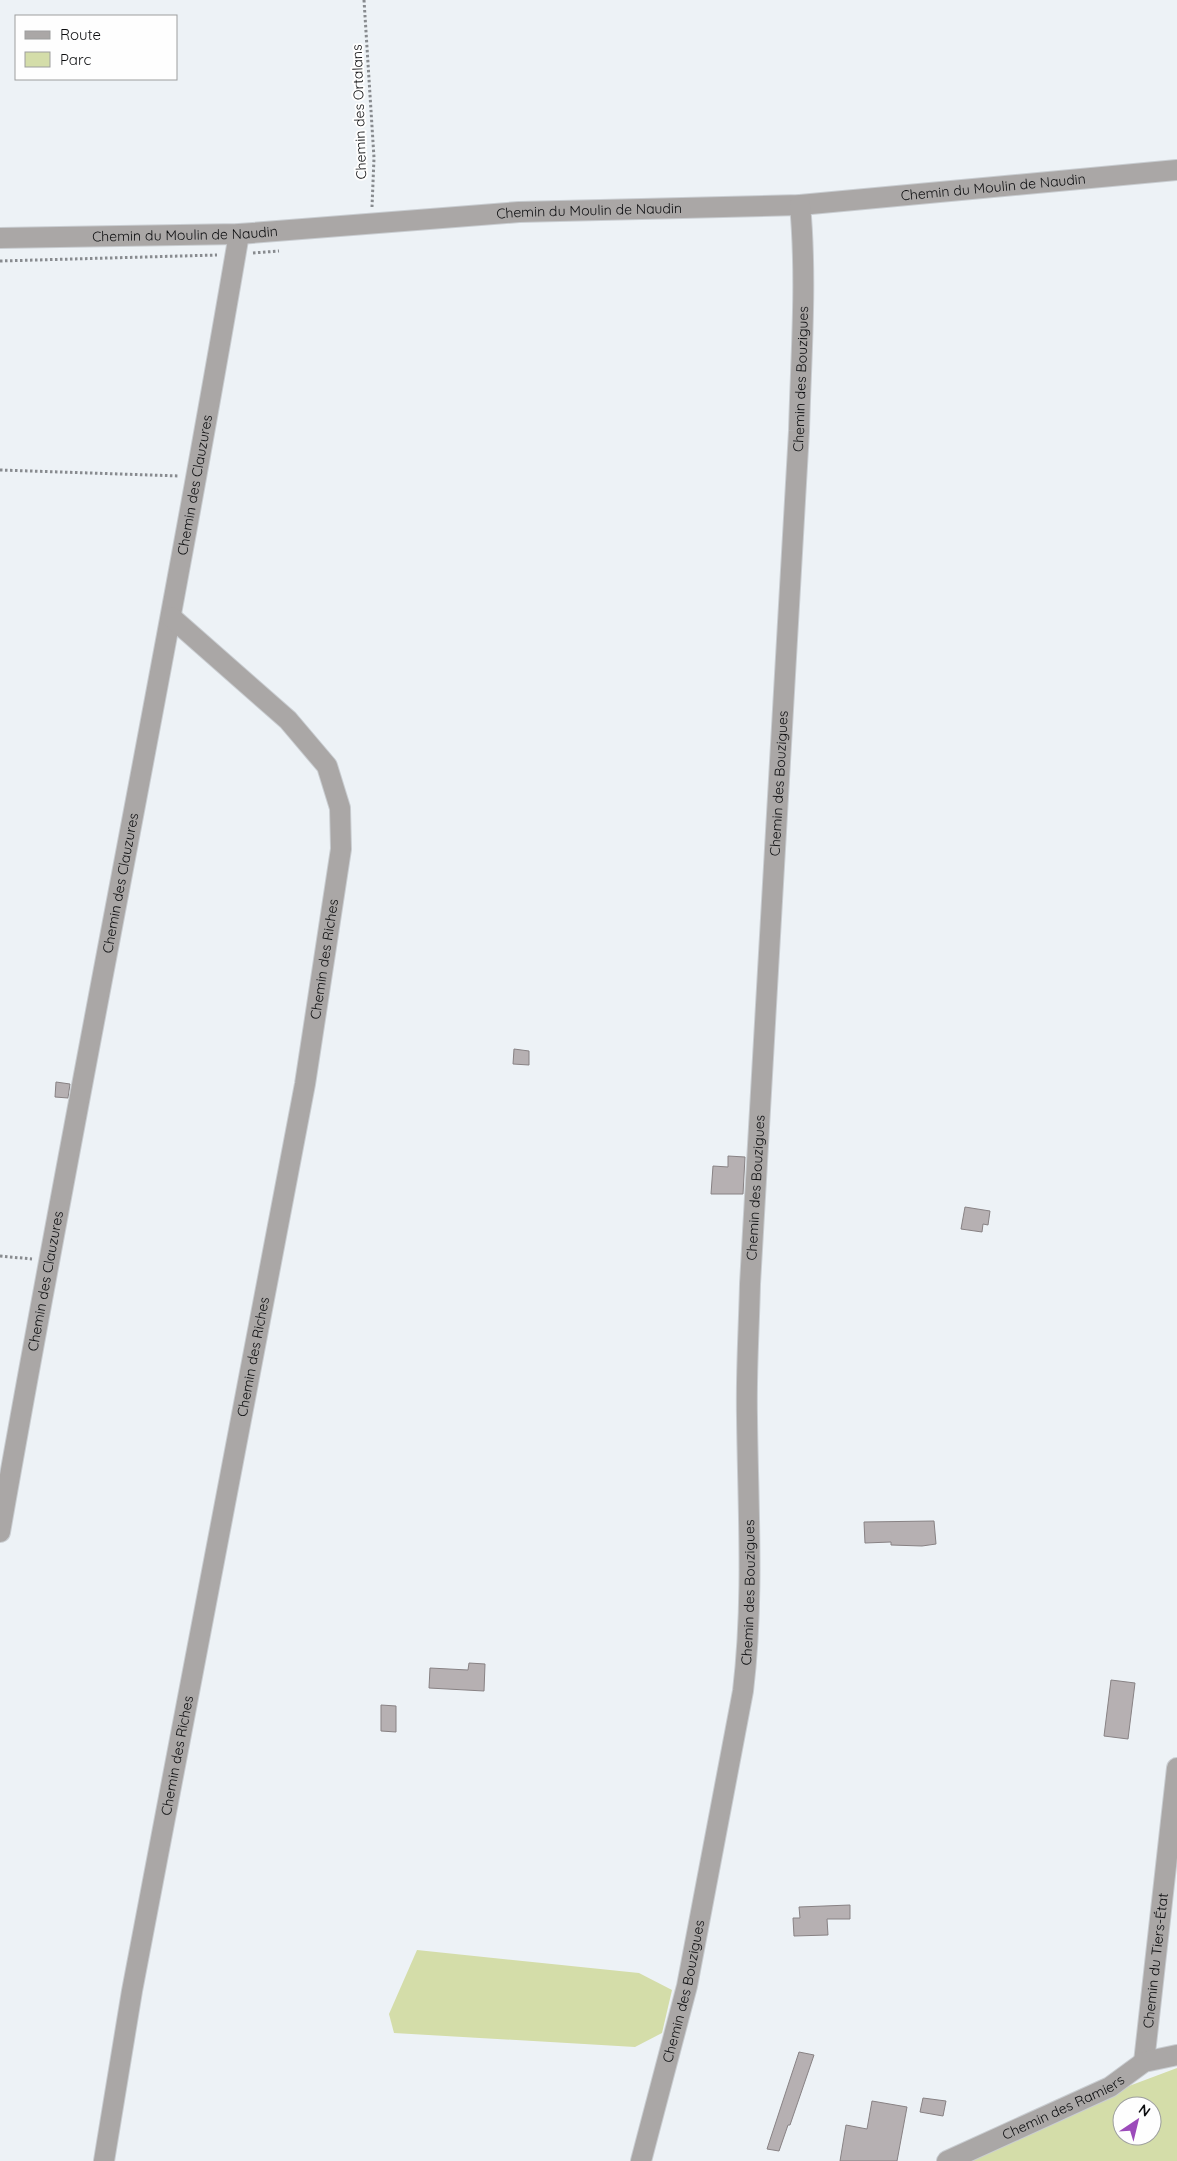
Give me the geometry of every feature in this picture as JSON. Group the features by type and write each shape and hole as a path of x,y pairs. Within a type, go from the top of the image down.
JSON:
{"street":[{"name":"Chemin du Moulin de Naudin","path":"0,238 238,234 372,222 519,212 800,205 1177,170"},
{"name":"Chemin des Bouzigues","path":"641,2161 687,1986 737,1720 747,1654 750,1592 746,1414 750,1284 799,431 803,281 800,205"},
{"name":"Chemin des Clauzures","path":"0,1532 49,1260 171,617 238,234"},
{"name":"Chemin des Riches","path":"104,2161 132,1991 305,1084 341,849 340,808 328,766 288,720 171,617"},
{"name":"Chemin du Tiers-État","path":"1144,2062 1177,1768"},
{"name":"Chemin des Ramiers","path":"947,2161 1110,2087 1144,2062 1177,2056"}],"path":[{"name":"Chemin des Ortalans","path":"364,0 374,158 372,222"},
{"path":"0,470 184,476 195,478"},
{"path":"0,1256 49,1260"}],"green space":[{"path":"417,1950 639,1973 672,1990 662,2033 635,2047 394,2033 389,2014"},
{"path":"1177,2068 1177,2161 970,2161 1129,2086"}],"building":[{"path":"514,1049 529,1051 529,1065 513,1064"},
{"path":"56,1082 70,1084 68,1098 55,1097"},
{"path":"728,1156 745,1157 743,1194 711,1194 713,1166 728,1167"},
{"path":"965,1207 990,1211 988,1225 983,1224 982,1232 961,1229"},
{"path":"934,1521 936,1544 922,1546 891,1545 891,1542 865,1543 864,1522"},
{"path":"469,1663 485,1664 484,1691 429,1688 430,1668 468,1670"},
{"path":"1111,1680 1135,1683 1128,1739 1104,1736"},
{"path":"381,1705 396,1706 396,1732 381,1731"},
{"path":"850,1905 850,1919 827,1919 828,1935 794,1936 793,1918 800,1918 799,1907"},
{"path":"799,2052 814,2055 779,2151 767,2149"},
{"path":"923,2098 946,2101 943,2116 920,2112"},
{"path":"872,2101 907,2107 897,2161 840,2161 846,2125 867,2129"}]}
